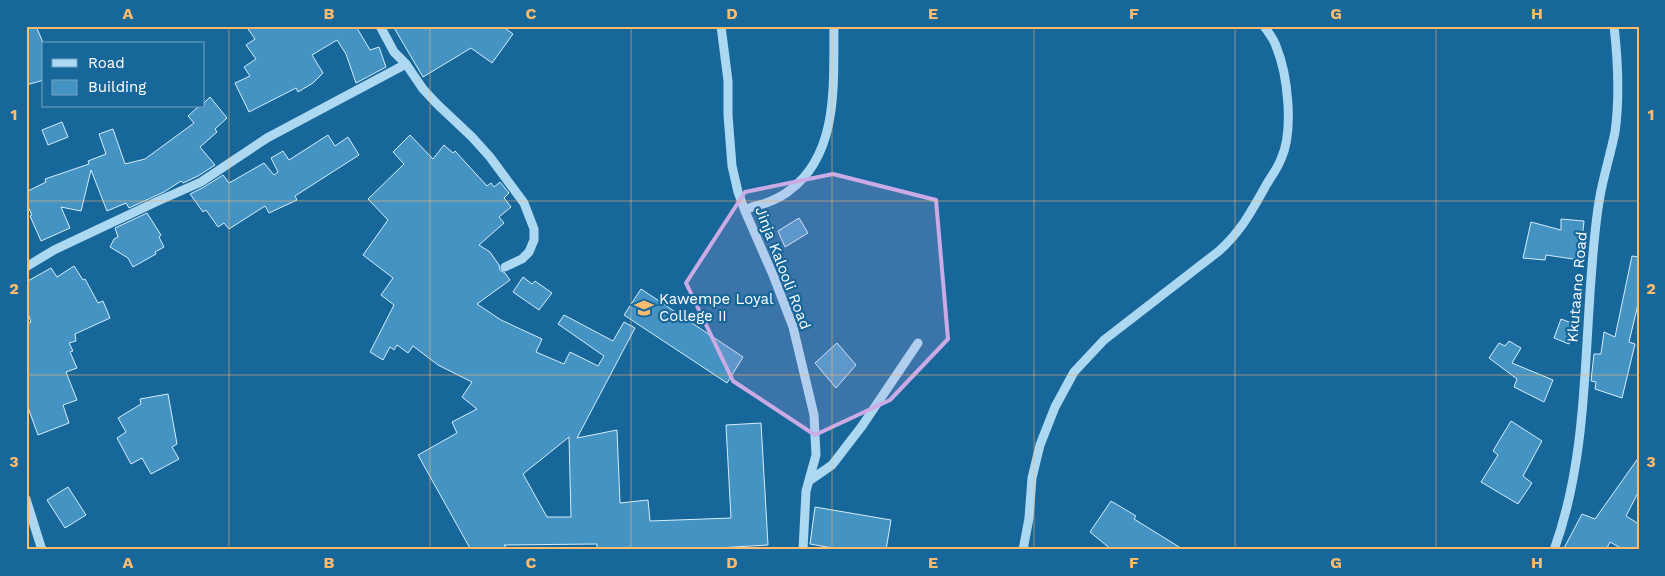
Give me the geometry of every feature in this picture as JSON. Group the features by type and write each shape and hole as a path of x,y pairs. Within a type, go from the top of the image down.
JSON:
{"street":[{"path":"380,26 394,52 406,64 428,94 490,157 524,203 534,229 534,240 526,256 506,267"},
{"name":"Jinja Kalooli Road","path":"721,26 728,81 728,115 732,166 738,192 793,327 814,415 816,455 806,491 803,550"},
{"path":"745,211 752,206 766,203 791,190 810,168 819,153 830,118 833,94 834,26"},
{"path":"1023,550 1029,518 1032,478 1040,445 1054,407 1074,372 1104,340 1234,238 1247,221 1282,159 1287,139 1288,104 1284,76 1276,44 1264,26"},
{"name":"Kkutaano Road","path":"1554,550 1569,500 1577,460 1584,400 1595,238 1601,191 1610,159 1615,130 1618,91 1614,26"},
{"path":"26,267 63,246 201,182 267,138 406,64"},
{"path":"809,481 832,465 862,426 918,344"},
{"path":"26,499 42,550"}],"highlighted area":[{"path":"833,174 936,200 948,339 890,400 815,435 733,381 686,283 745,192"}],"building":[{"path":"26,26 36,26 43,42 42,81 26,85"},
{"path":"246,26 359,26 357,28 370,50 379,47 386,67 356,83 346,54 337,40 312,55 323,73 313,83 298,92 296,88 249,112 235,83 250,76 244,67 256,59 246,45 255,39"},
{"path":"393,26 502,26 513,34 492,63 471,48 423,77"},
{"path":"210,97 227,118 215,129 217,132 200,147 215,165 198,176 183,183 181,181 164,192 129,208 126,203 107,211 91,170 81,211 61,207 70,228 41,241 30,216 32,215 26,202 26,192 46,182 45,179 89,164 88,161 106,154 99,134 113,129 125,164 145,159 194,123 188,116 197,108 205,108 205,102"},
{"path":"62,122 68,137 48,145 42,130"},
{"path":"328,135 335,146 348,137 359,155 295,196 297,200 269,213 265,206 229,229 224,223 218,227 206,210 203,212 190,194 223,175 229,183 264,163 274,175 278,172 271,158 283,151 289,160"},
{"path":"410,135 433,159 444,145 453,153 455,151 487,186 491,183 494,187 500,182 509,193 504,198 511,207 499,217 504,223 479,245 490,252 499,265 500,270 510,280 477,304 501,320 542,339 536,352 564,364 570,352 598,366 604,356 558,324 564,315 613,341 624,322 635,328 577,438 617,430 620,503 648,500 650,521 731,518 726,425 761,423 768,545 682,550 597,550 597,544 504,545 509,550 471,550 418,455 457,433 452,422 477,409 462,397 472,382 438,365 413,346 408,353 397,345 394,350 390,347 383,360 370,352 394,305 381,295 393,278 363,255 388,220 368,199 404,164 393,152","holes":["569,437 571,517 547,517 523,474"]},
{"path":"147,213 161,235 159,237 164,247 155,252 156,254 133,267 128,258 110,247 114,239 118,237 115,228"},
{"path":"799,218 808,233 785,247 778,231"},
{"path":"1561,219 1584,221 1580,260 1546,255 1545,260 1523,258 1531,222 1561,230"},
{"path":"1632,256 1639,257 1639,300 1629,342 1635,344 1622,398 1595,389 1596,382 1591,381 1594,354 1601,354 1604,332 1615,337"},
{"path":"74,266 83,280 85,279 98,303 103,301 110,318 75,334 76,341 69,343 73,351 70,352 77,368 66,372 77,400 63,405 69,423 38,435 26,402 26,325 31,322 26,308 26,282 51,268 57,277"},
{"path":"523,277 532,284 535,281 552,293 539,310 513,292"},
{"path":"641,289 743,357 727,383 624,315"},
{"path":"1561,319 1577,325 1569,344 1554,338"},
{"path":"1509,341 1521,348 1512,363 1553,380 1544,402 1514,387 1517,379 1489,358 1499,343 1505,346"},
{"path":"837,343 856,365 836,388 815,363"},
{"path":"168,394 177,444 172,447 179,459 151,474 142,458 131,464 117,438 126,432 118,418 141,404 140,399"},
{"path":"1511,421 1542,441 1523,476 1532,483 1518,504 1481,482 1498,455 1493,451"},
{"path":"1639,457 1639,491 1626,516 1639,524 1639,550 1624,550 1610,542 1606,550 1563,550 1582,514 1595,519"},
{"path":"68,487 86,515 65,528 47,500"},
{"path":"1111,501 1136,516 1134,519 1184,550 1112,550 1090,532"},
{"path":"815,507 891,520 886,550 844,550 810,544"}],"place":[{"name":"Kawempe Loyal College II","path":"644,308"}]}
